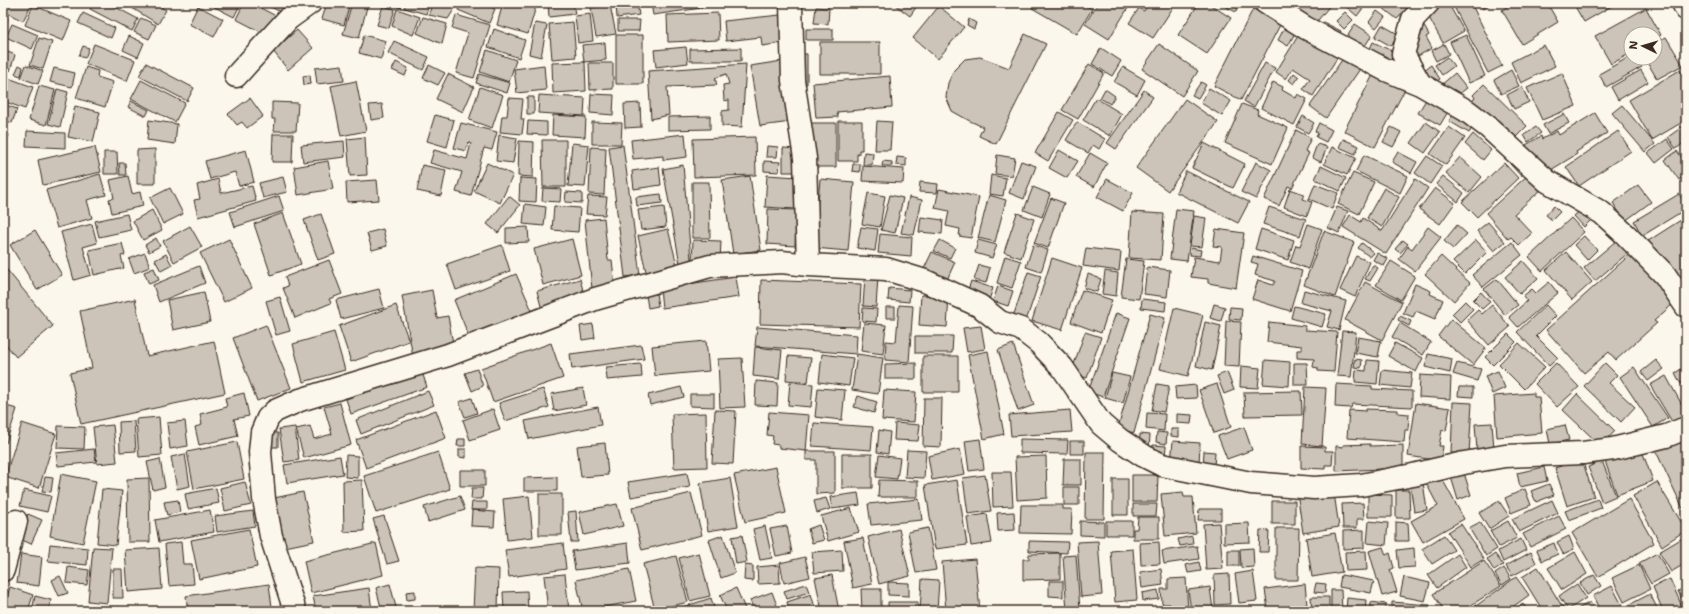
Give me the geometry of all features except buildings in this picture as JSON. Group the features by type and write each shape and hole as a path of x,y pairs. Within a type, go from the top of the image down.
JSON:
{"street":[{"path":"236,76 288,19 310,3"},
{"path":"791,3 793,80 805,158 808,265"},
{"path":"1266,3 1306,28 1384,69 1420,84 1472,115 1488,127 1547,181 1602,213 1625,234 1664,275 1686,306"},
{"path":"1420,84 1403,54 1413,19 1428,3"},
{"path":"1683,3 1686,9"},
{"path":"295,611 271,536 264,499 260,452 262,432 268,418 275,411 300,400 448,355 595,299 710,266 782,262 808,265 886,269 924,281 980,306 1000,322 1021,329 1039,343 1062,367 1101,424 1120,440 1144,456 1162,465 1250,483 1314,488 1361,485 1464,463 1505,456 1583,453 1614,449 1653,439 1686,428"},
{"path":"3,570 16,521"}]}
